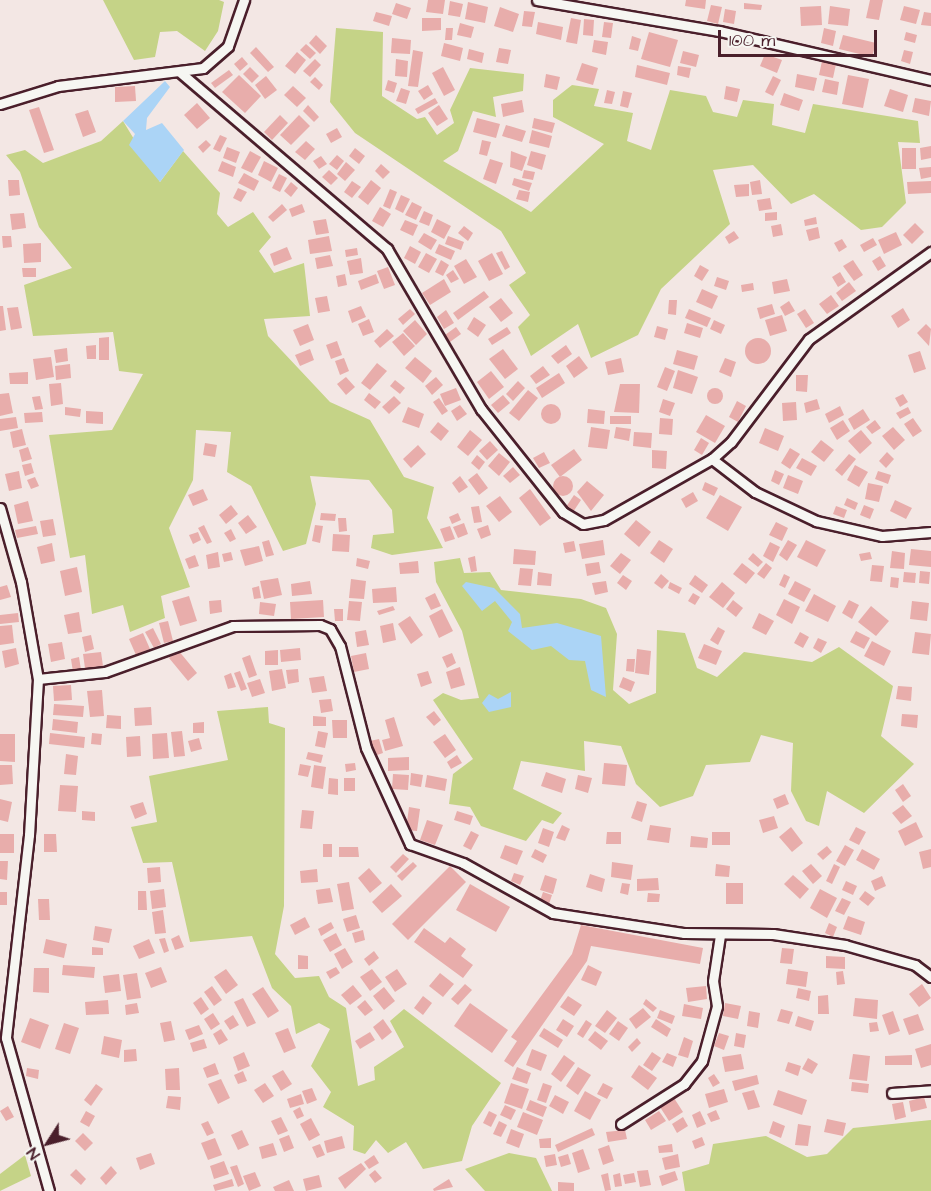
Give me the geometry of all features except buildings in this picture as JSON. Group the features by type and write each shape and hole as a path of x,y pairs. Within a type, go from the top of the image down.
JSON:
{"street":[{"path":"0,104 58,86 181,73 203,68 228,46 244,0"},
{"path":"537,0 719,32 931,80"},
{"path":"181,73 387,249 481,409 574,521 604,520 712,459 731,442 810,339 931,252"},
{"path":"712,459 755,492 834,527 882,536 931,531"},
{"path":"0,508 21,582 38,679 29,835 3,1040 49,1191"},
{"path":"38,679 105,672 233,626 320,625 330,629 339,646 369,756 410,844 463,863 553,913 720,935 773,934 845,945 915,965 931,977"},
{"path":"621,1124 684,1084 702,1061 717,1006 713,981 720,935"},
{"path":"892,1094 931,1090"}],"green space":[{"path":"103,0 219,0 224,2 218,31 205,51 177,31 160,32 155,57 134,60"},
{"path":"336,28 383,32 382,96 417,119 425,117 437,135 454,123 450,110 470,68 524,74 523,91 493,97 496,117 473,111 458,151 443,161 531,212 604,144 553,117 553,100 572,85 599,89 594,106 633,113 627,141 651,150 670,90 706,96 713,112 737,117 743,100 774,104 772,125 805,133 813,104 918,121 920,143 898,142 906,203 882,227 861,230 814,194 791,204 753,165 713,170 730,224 661,289 638,335 591,358 578,324 531,356 518,327 530,315 509,285 526,273 501,231 355,133 330,102"},
{"path":"123,121 160,182 183,151 220,193 217,214 228,227 253,212 271,237 259,251 274,273 304,263 310,316 264,319 268,336 330,402 370,420 404,477 434,487 427,518 443,548 392,555 371,548 373,535 394,533 392,510 369,480 310,476 316,504 306,544 283,551 251,486 227,472 231,432 196,430 193,480 169,528 190,587 161,596 165,618 130,632 123,605 92,614 85,555 70,558 49,435 112,430 143,374 119,371 113,332 33,336 24,285 72,268 39,227 20,172 6,155 25,150 43,163 101,141"},
{"path":"460,558 464,573 490,572 501,590 581,599 606,608 617,634 613,690 629,704 656,693 657,630 685,633 697,668 717,677 744,652 812,662 839,647 893,686 881,736 914,764 864,813 827,791 819,826 806,821 791,791 793,743 761,735 750,762 706,765 693,796 660,807 636,784 621,746 584,741 585,771 521,761 513,789 562,813 553,824 542,820 526,841 481,826 470,807 449,804 453,774 473,759 433,700 443,693 461,700 479,698 462,631 436,582 434,562"},
{"path":"268,707 269,723 285,728 284,906 275,954 295,978 319,976 329,997 346,1008 358,1086 375,1080 374,1067 404,1047 390,1021 404,1009 501,1083 472,1126 462,1161 423,1169 406,1142 388,1153 376,1140 365,1154 353,1150 354,1126 323,1107 331,1092 311,1066 330,1029 319,1023 296,1034 291,1006 272,988 252,936 190,942 172,862 143,863 131,827 157,822 149,776 228,760 217,711"},
{"path":"931,1120 931,1191 685,1191 682,1172 709,1164 713,1144 766,1136 807,1157 827,1154 853,1128"},
{"path":"509,1153 536,1158 552,1191 485,1191 465,1169"},
{"path":"25,1155 31,1176 0,1191 0,1174"}],"water":[{"path":"165,81 170,87 147,118 146,130 162,123 184,150 160,182 129,145 135,134 123,121"},
{"path":"466,582 494,588 520,614 522,628 557,623 601,636 606,697 591,690 585,661 569,660 551,646 532,650 508,631 512,622 495,601 482,611 462,586"},
{"path":"511,692 511,707 489,712 482,703 489,694 498,699"}]}
